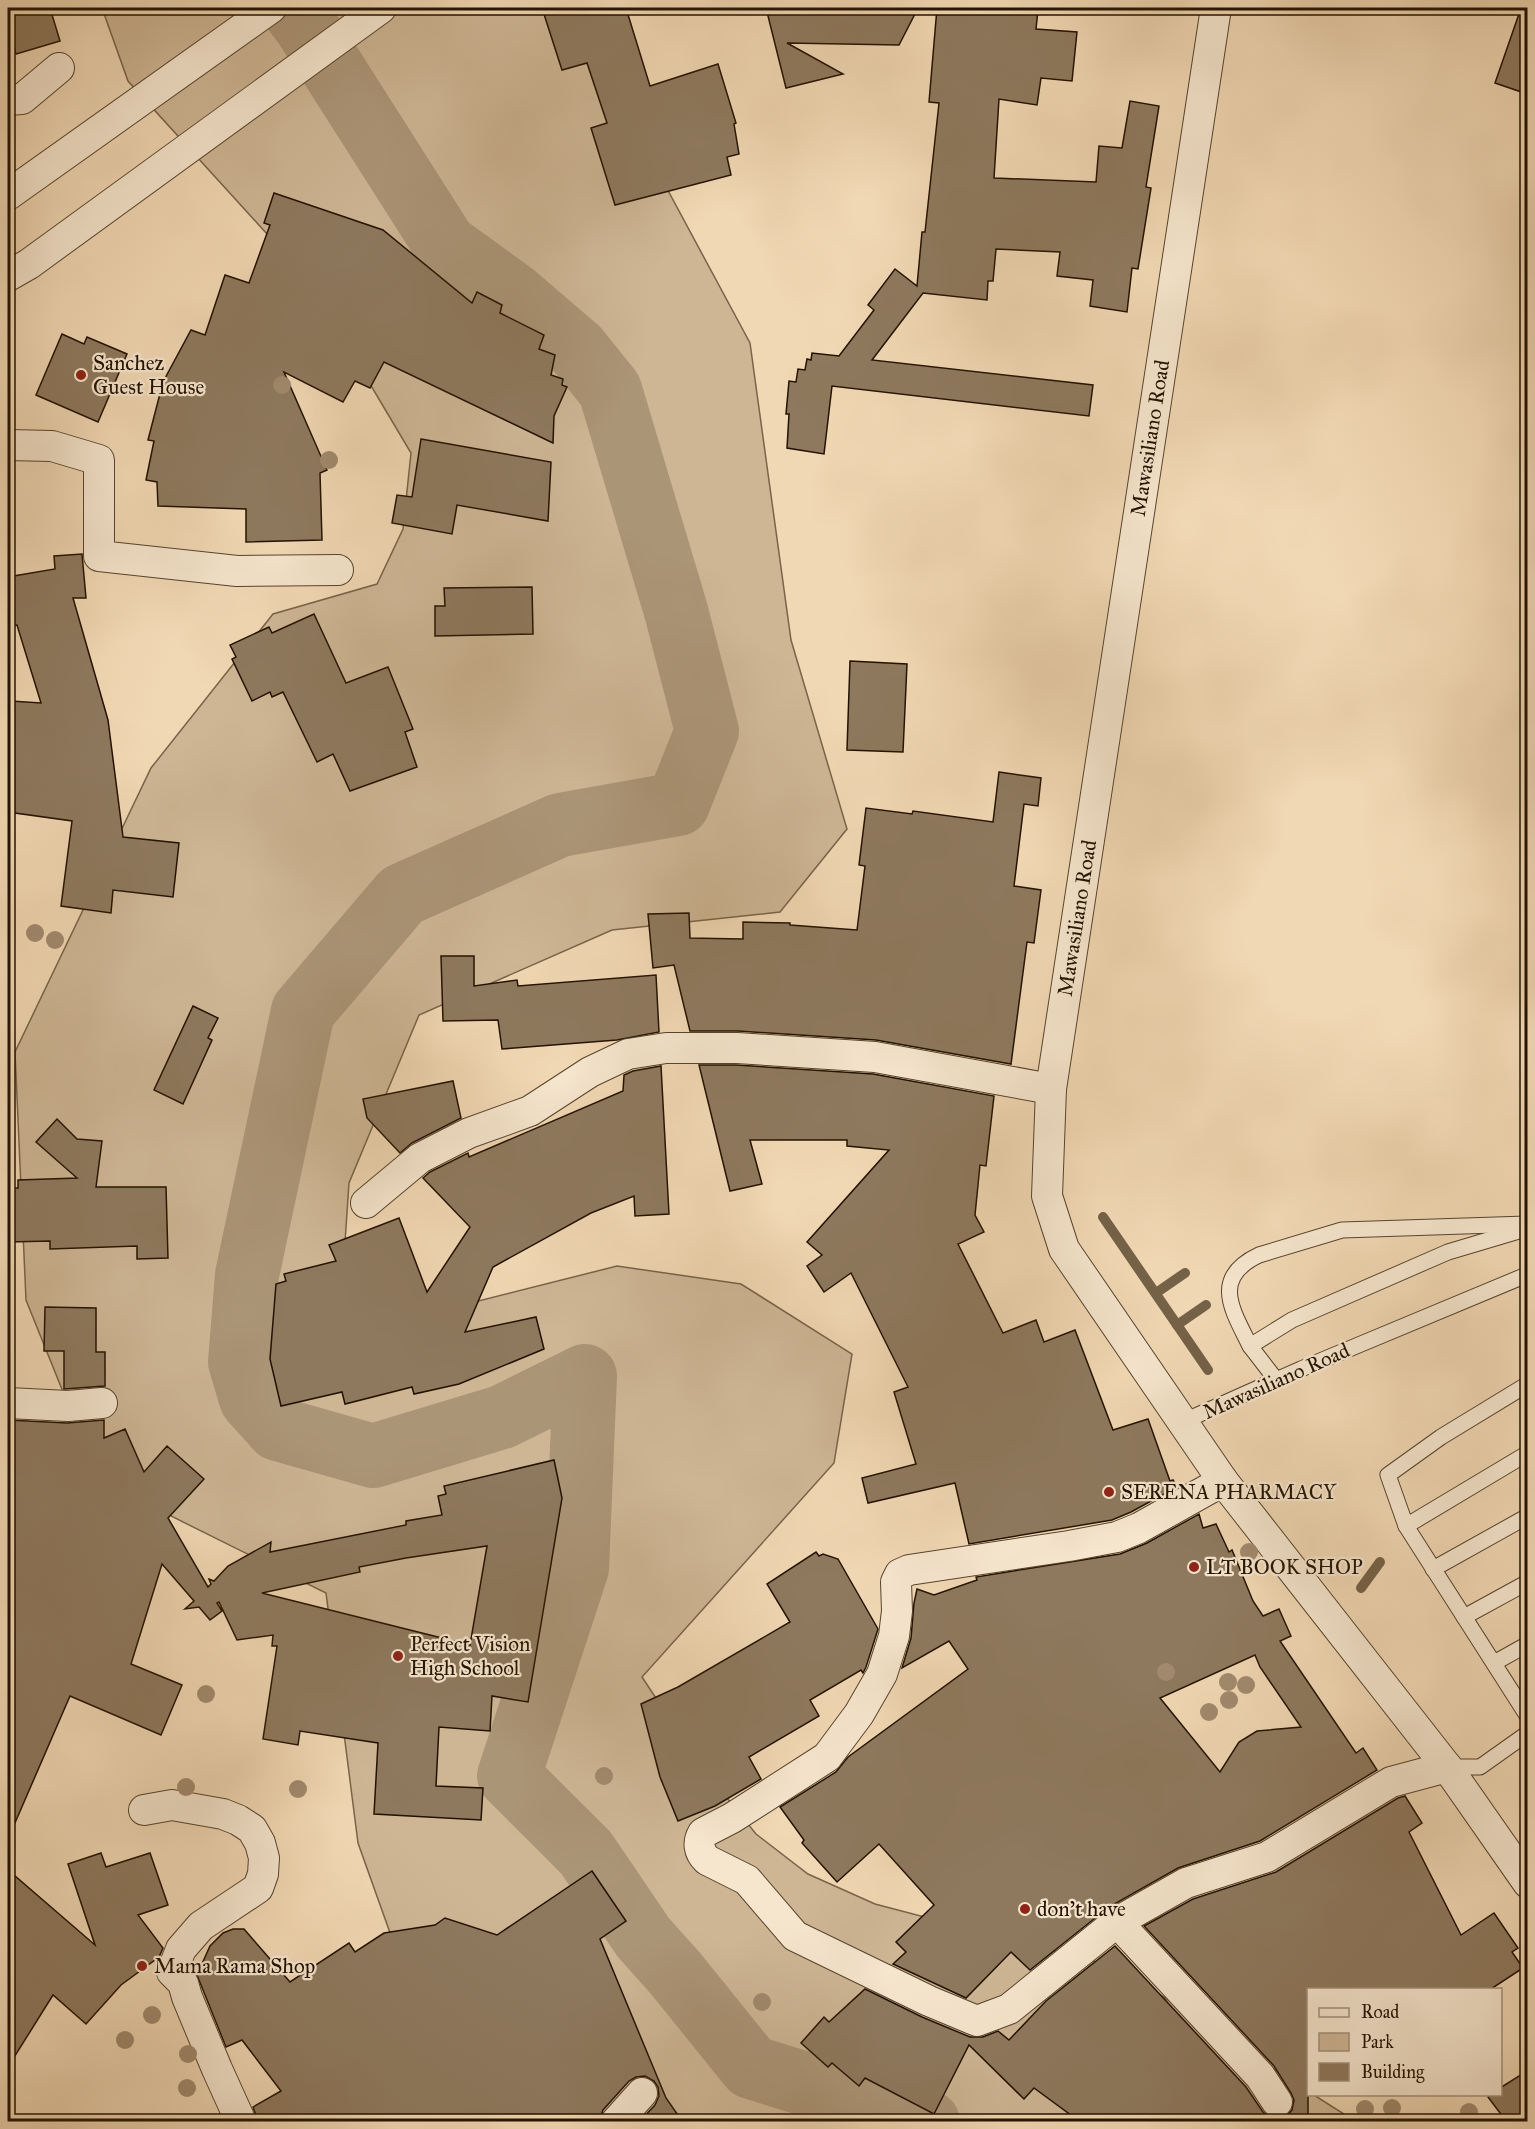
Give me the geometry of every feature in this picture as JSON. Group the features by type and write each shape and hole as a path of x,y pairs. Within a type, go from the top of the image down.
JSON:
{"street":[{"path":"8,195 271,8"},
{"path":"8,276 29,264 381,8"},
{"name":"Mawasiliano Road","path":"1182,1422 1064,1249 1047,1197 1051,1089 1216,8"},
{"path":"8,100 22,99 59,68"},
{"path":"8,445 52,446 99,460 99,556 237,571 338,570"},
{"path":"366,1203 420,1158 469,1134 530,1111 590,1072 628,1054 666,1048 737,1048 875,1057 1051,1089"},
{"path":"8,1404 68,1406 102,1403"},
{"path":"1182,1422 1223,1481 1447,1767 1527,1882"},
{"path":"1223,1481 1139,1528 1117,1537 909,1570 900,1574 896,1582 897,1611 894,1636 882,1674 853,1723 827,1757 732,1818 708,1829 700,1838 700,1850 707,1860 747,1880 795,1936 929,2001 977,2020 1009,2009 1117,1922 1186,1883 1267,1857 1391,1782 1447,1767"},
{"path":"144,1810 172,1805 223,1815 238,1820 252,1829 260,1843 264,1858 263,1874 258,1888 201,1926 180,1949 172,1972 183,1983 212,2059 241,2121"},
{"path":"1117,1922 1260,2076 1277,2102"},
{"path":"616,2121 642,2093"}],"lane":[{"path":"1250,1346 1292,1320 1448,1252 1527,1226"},
{"path":"1277,1381 1250,1346 1230,1304 1229,1292 1232,1279 1247,1261 1259,1255 1342,1230 1527,1226"},
{"name":"Mawasiliano Road","path":"1182,1422 1301,1369 1524,1276 1527,1277"},
{"path":"1525,1709 1407,1526 1389,1475 1441,1437 1527,1384"},
{"path":"1407,1526 1527,1453"},
{"path":"1433,1569 1527,1516"},
{"path":"1464,1617 1527,1582"},
{"path":"1494,1664 1527,1644"},
{"path":"1447,1767 1480,1767 1527,1733"}],"green space":[{"path":"102,8 589,8 600,64 750,343 791,640 847,829 780,912 612,930 419,1015 349,1183 343,1272 435,1312 617,1266 741,1284 852,1354 834,1463 642,1677 698,1762 756,1834 808,1874 875,1904 1119,1968 1307,2090 1307,2096 1316,2096 1355,2121 472,2121 450,2101 358,1843 326,1593 171,1516 78,1429 26,1300 15,1052 151,768 273,614 377,584 403,529 411,453 307,278 128,81"}],"building":[{"path":"8,8 50,8 60,41 16,54 8,26"},
{"path":"542,8 626,8 650,86 718,64 736,123 734,124 739,154 727,157 731,175 615,205 591,128 607,123 587,63 562,70"},
{"path":"766,8 918,8 899,45 787,43 843,74 786,88"},
{"path":"937,8 1038,10 1036,29 1077,32 1072,81 1041,78 1037,105 999,99 994,178 1096,182 1099,146 1122,148 1130,101 1159,106 1146,187 1151,188 1138,269 1132,268 1127,312 1090,306 1093,280 1057,276 1060,252 996,249 993,281 988,281 987,300 923,293 872,360 1093,385 1089,416 832,386 824,454 787,448 789,414 786,414 789,381 796,382 798,369 805,370 807,359 811,360 812,353 839,356 874,310 868,305 895,269 917,286 939,103 929,102"},
{"path":"1521,8 1527,8 1527,94 1495,83"},
{"path":"274,193 383,230 472,303 477,292 502,305 500,313 544,335 539,349 555,355 551,375 563,379 562,385 567,387 554,416 553,443 384,362 370,388 355,381 343,402 284,372 327,470 320,473 322,540 246,542 246,509 158,506 157,482 146,480 154,441 148,440 163,382 191,330 205,335 225,275 249,283 270,225 264,223"},
{"name":"Sanchez Guest House","path":"62,334 84,344 87,337 127,354 98,422 36,395"},
{"path":"421,439 551,462 548,521 457,505 452,534 392,523 397,495 412,497"},
{"path":"82,554 86,598 73,598 108,720 123,837 179,843 173,897 113,890 111,913 61,906 72,821 8,812 8,716 10,716 11,701 41,703 17,625 8,626 8,577 55,569 54,556"},
{"path":"532,587 533,634 435,636 435,606 445,606 444,588"},
{"path":"314,614 346,683 388,667 413,729 405,732 417,767 350,791 333,754 317,762 283,692 272,697 270,692 252,701 232,659 236,657 230,645 269,627 272,633"},
{"path":"850,661 907,664 903,752 847,750"},
{"path":"999,772 1041,778 1038,806 1024,804 1014,886 1041,890 1034,943 1027,942 1011,1064 876,1040 738,1031 690,1031 674,965 653,968 648,914 689,913 690,938 743,939 743,922 790,923 790,925 857,930 865,866 859,865 866,808 912,814 913,811 993,822"},
{"path":"441,956 474,956 474,986 517,980 518,986 656,975 659,1032 617,1040 502,1049 498,1020 443,1021"},
{"path":"193,1006 218,1018 208,1038 212,1040 183,1104 154,1090"},
{"path":"699,1065 736,1065 873,1074 994,1096 986,1166 980,1165 975,1215 984,1232 958,1244 1003,1333 1036,1320 1044,1342 1075,1330 1113,1430 1148,1419 1170,1481 1173,1480 1177,1487 1112,1520 969,1544 955,1483 868,1503 862,1478 916,1464 894,1392 908,1387 851,1273 824,1292 807,1266 822,1255 807,1242 889,1150 847,1146 847,1140 750,1140 762,1184 730,1191"},
{"path":"661,1066 669,1214 635,1216 634,1196 591,1213 493,1267 465,1332 536,1317 544,1349 459,1384 414,1394 412,1387 345,1404 342,1392 281,1406 270,1359 276,1284 286,1281 284,1274 336,1261 329,1245 399,1218 427,1292 470,1227 423,1178 430,1172 468,1153 469,1157 623,1091 624,1075"},
{"path":"453,1081 461,1118 412,1143 400,1153 367,1118 363,1099"},
{"path":"57,1119 77,1139 102,1141 96,1187 166,1187 168,1258 137,1259 137,1246 50,1249 50,1241 8,1242 8,1188 18,1188 18,1180 77,1178 36,1142"},
{"path":"45,1307 96,1308 96,1352 105,1352 105,1386 64,1389 64,1351 44,1351"},
{"path":"8,1420 67,1423 104,1420 104,1438 125,1429 144,1472 167,1446 204,1479 168,1518 208,1587 211,1584 209,1579 214,1581 228,1566 271,1542 270,1552 406,1525 406,1521 442,1515 438,1496 446,1494 444,1486 554,1460 562,1498 528,1702 492,1696 490,1731 439,1727 436,1786 483,1788 481,1820 374,1814 378,1743 300,1731 298,1745 263,1739 277,1646 272,1646 273,1635 237,1640 219,1602 217,1603 222,1611 210,1620 199,1607 185,1609 194,1601 162,1564 131,1664 182,1685 161,1735 70,1696 8,1839","holes":["487,1546 470,1645 262,1593 360,1572 359,1567"]},
{"path":"1199,1514 1203,1528 1216,1524 1229,1552 1232,1550 1253,1601 1263,1616 1279,1609 1291,1636 1280,1641 1356,1753 1363,1748 1377,1770 1260,1841 1178,1868 1109,1907 1030,1970 1011,1952 966,1998 893,1964 906,1952 896,1942 934,1905 879,1844 837,1882 802,1843 804,1840 780,1807 836,1772 848,1757 968,1669 949,1641 902,1668 911,1638 917,1589 934,1595 977,1580 976,1577 1120,1554 1147,1543","holes":["1255,1655 1260,1667 1301,1727 1257,1731 1239,1742 1220,1772 1160,1698"]},
{"path":"816,1552 819,1556 823,1554 838,1559 878,1629 863,1673 861,1670 810,1700 819,1716 749,1757 761,1779 715,1806 678,1821 660,1777 641,1704 678,1687 790,1622 767,1584"},
{"path":"1405,1796 1422,1823 1409,1832 1461,1935 1494,1913 1518,1948 1512,1952 1523,1968 1493,1988 1307,1988 1308,2121 1079,2121 1034,2088 1024,2099 969,2045 934,2114 865,2078 859,2086 832,2063 828,2067 801,2043 824,2017 829,2022 865,1989 970,2037 983,2037 998,2031 1009,2040 1046,2001 1115,1946 1246,2087 1263,2112 1270,2118 1286,2117 1292,2110 1294,2100 1274,2066 1144,1926 1193,1899 1276,1872 1398,1798"},
{"path":"101,1853 106,1867 150,1853 168,1905 138,1915 163,1948 159,1957 121,1985 86,2024 53,1995 8,2067 8,1870 95,1945 68,1864"},
{"path":"592,1871 626,1921 600,1939 666,2098 682,2121 640,2121 655,2105 659,2096 658,2087 654,2081 645,2076 629,2081 603,2110 599,2121 258,2121 253,2107 281,2091 242,2040 226,2047 197,1975 210,1946 223,1933 233,1929 244,1929 290,1982 349,1943 355,1952 384,1933 435,1925 445,1918 497,1935"},
{"path":"1527,2071 1527,2121 1506,2121 1488,2097 1502,2096 1502,2087"}],"waterway":[{"path":"292,8 445,245 514,295 577,349 610,390 676,611 707,731 678,804 560,825 402,895 303,1011 247,1275 240,1362 251,1399 278,1429 373,1456 502,1417 585,1376 577,1568 509,1776 586,1853 643,1937 751,2067 928,2122"},
{"path":"1103,1217 1208,1370"},
{"path":"1156,1293 1185,1273"},
{"path":"1177,1325 1206,1305"},
{"path":"1361,1588 1380,1562"}],"place":[{"name":"Sanchez Guest House","path":"81,375"},
{"name":"SERENA PHARMACY","path":"1109,1492"},
{"name":"LT BOOK SHOP","path":"1194,1567"},
{"name":"Perfect Vision High School","path":"398,1656"},
{"name":"don't have","path":"1025,1909"},
{"name":"Mama Rama Shop","path":"142,1966"}]}
